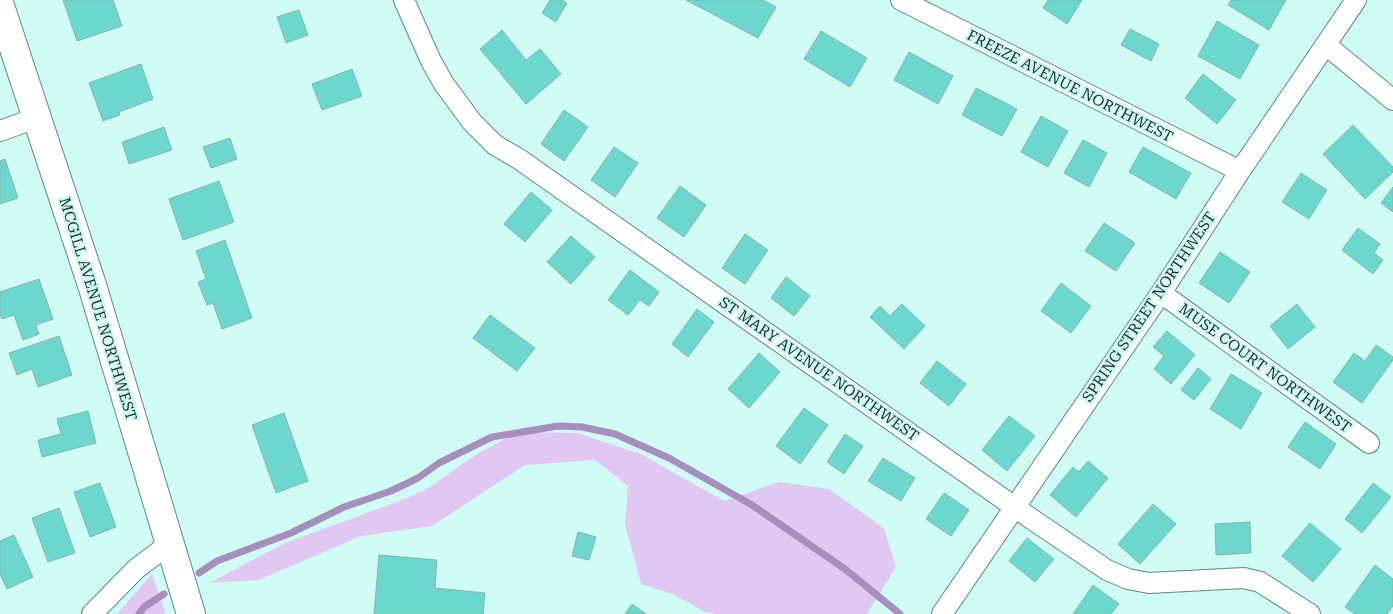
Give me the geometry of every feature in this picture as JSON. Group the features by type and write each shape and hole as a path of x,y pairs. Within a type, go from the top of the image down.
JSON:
{"street":[{"name":"ST MARY AVENUE NORTHWEST","path":"404,0 431,61 444,84 472,122 495,145 527,165 1014,507 1107,570 1128,579 1149,582 1244,578 1260,582 1310,614"},
{"name":"FREEZE AVENUE NORTHWEST","path":"902,0 1240,171"},
{"name":"SPRING STREET NORTHWEST","path":"942,614 1161,293 1240,171 1356,0"},
{"name":"MCGILL AVENUE NORTHWEST","path":"0,6 92,285 191,614"},
{"path":"1326,45 1393,100"},
{"path":"0,131 36,118"},
{"name":"MUSE COURT NORTHWEST","path":"1161,293 1369,443"},
{"path":"92,614 136,570 169,544"}],"shaded area":[{"path":"518,432 578,433 641,454 724,501 779,482 829,489 884,528 896,567 867,614 717,614 705,612 673,594 641,584 625,524 628,486 595,460 525,465 432,526 361,536 259,580 209,583 285,543 427,489 477,454"},
{"path":"152,574 166,614 117,614"}],"building":[{"path":"63,0 113,0 122,26 77,41"},
{"path":"550,0 562,0 567,3 556,22 542,13"},
{"path":"686,0 763,0 776,7 758,38"},
{"path":"1048,0 1082,0 1067,24 1043,8"},
{"path":"1231,0 1286,0 1269,30 1228,5"},
{"path":"299,10 308,35 286,43 277,17"},
{"path":"1217,21 1259,45 1240,79 1198,56"},
{"path":"1130,29 1159,44 1151,61 1121,45"},
{"path":"502,30 526,60 540,49 561,74 526,104 480,49"},
{"path":"821,31 867,58 850,87 804,59"},
{"path":"909,52 953,76 938,104 894,80"},
{"path":"141,64 153,99 119,112 120,115 103,121 89,83"},
{"path":"352,69 362,96 322,110 312,84"},
{"path":"1203,74 1236,100 1217,124 1185,98"},
{"path":"976,88 1017,109 1002,136 962,115"},
{"path":"564,110 588,127 564,161 541,144"},
{"path":"1041,116 1068,131 1048,167 1021,152"},
{"path":"1353,125 1393,167 1393,172 1365,199 1323,154"},
{"path":"164,127 172,150 129,164 122,142"},
{"path":"230,138 237,159 211,168 203,147"},
{"path":"1083,140 1107,153 1089,187 1064,173"},
{"path":"614,147 638,163 615,197 591,180"},
{"path":"1143,147 1191,173 1176,199 1129,172"},
{"path":"5,159 18,198 0,204 0,161"},
{"path":"1301,173 1327,190 1309,219 1282,202"},
{"path":"219,181 234,222 183,240 169,199"},
{"path":"680,186 706,205 684,237 657,218"},
{"path":"1393,187 1393,212 1381,203"},
{"path":"531,192 552,210 525,242 504,224"},
{"path":"1104,223 1135,243 1116,271 1085,251"},
{"path":"1358,228 1380,244 1374,253 1383,260 1373,274 1342,250"},
{"path":"745,234 768,250 745,284 722,268"},
{"path":"571,236 595,257 571,284 547,262"},
{"path":"225,240 252,318 222,329 213,303 207,305 198,282 206,279 196,251"},
{"path":"1220,252 1250,272 1229,303 1199,283"},
{"path":"630,270 659,292 649,306 640,300 628,315 608,300"},
{"path":"786,277 810,296 794,316 771,298"},
{"path":"39,279 53,319 36,325 39,334 23,340 14,315 2,319 0,314 0,292"},
{"path":"1061,283 1091,306 1071,333 1041,311"},
{"path":"902,304 925,326 904,349 870,317 880,306 890,316"},
{"path":"1297,304 1315,327 1288,349 1270,326"},
{"path":"697,309 714,322 688,357 672,344"},
{"path":"490,315 535,348 517,371 473,338"},
{"path":"1167,331 1195,355 1171,384 1154,369 1164,356 1153,347"},
{"path":"59,336 72,375 38,387 32,369 17,375 9,353"},
{"path":"1376,345 1393,357 1393,360 1362,403 1333,382 1354,353 1365,361"},
{"path":"759,353 780,372 749,408 728,389"},
{"path":"937,361 966,384 949,406 920,383"},
{"path":"1198,368 1211,379 1194,400 1181,390"},
{"path":"1231,374 1262,393 1241,429 1210,409"},
{"path":"804,408 828,425 800,464 776,446"},
{"path":"88,411 96,443 42,457 38,440 61,434 57,419"},
{"path":"284,413 308,481 276,493 252,425"},
{"path":"1009,416 1035,436 1007,471 982,450"},
{"path":"1305,422 1336,444 1320,469 1288,447"},
{"path":"845,434 863,446 844,474 827,462"},
{"path":"883,458 915,478 901,501 868,481"},
{"path":"1088,461 1108,478 1076,517 1050,495 1073,467 1079,472"},
{"path":"100,483 116,527 90,537 74,492"},
{"path":"1373,483 1391,497 1362,533 1345,519"},
{"path":"944,493 969,510 951,536 926,519"},
{"path":"1153,504 1176,524 1140,564 1118,544"},
{"path":"59,508 75,553 48,562 32,518"},
{"path":"1250,522 1251,553 1216,555 1215,524"},
{"path":"1310,523 1341,549 1313,582 1282,556"},
{"path":"578,532 596,537 589,560 572,556"},
{"path":"14,535 33,577 7,589 0,574 0,541"},
{"path":"1027,538 1054,559 1035,582 1009,561"},
{"path":"379,555 437,560 435,588 485,593 483,614 374,614"},
{"path":"1375,565 1393,579 1393,606 1387,614 1355,614 1345,607"},
{"path":"1093,585 1119,604 1111,614 1073,614"},
{"path":"632,604 646,614 625,614"}],"waterway":[{"path":"199,573 217,561 291,533 344,507 391,491 418,478 439,463 492,437 558,426 582,427 615,434 669,458 752,505 845,569 900,614"},
{"path":"139,614 144,607 164,594"}]}
